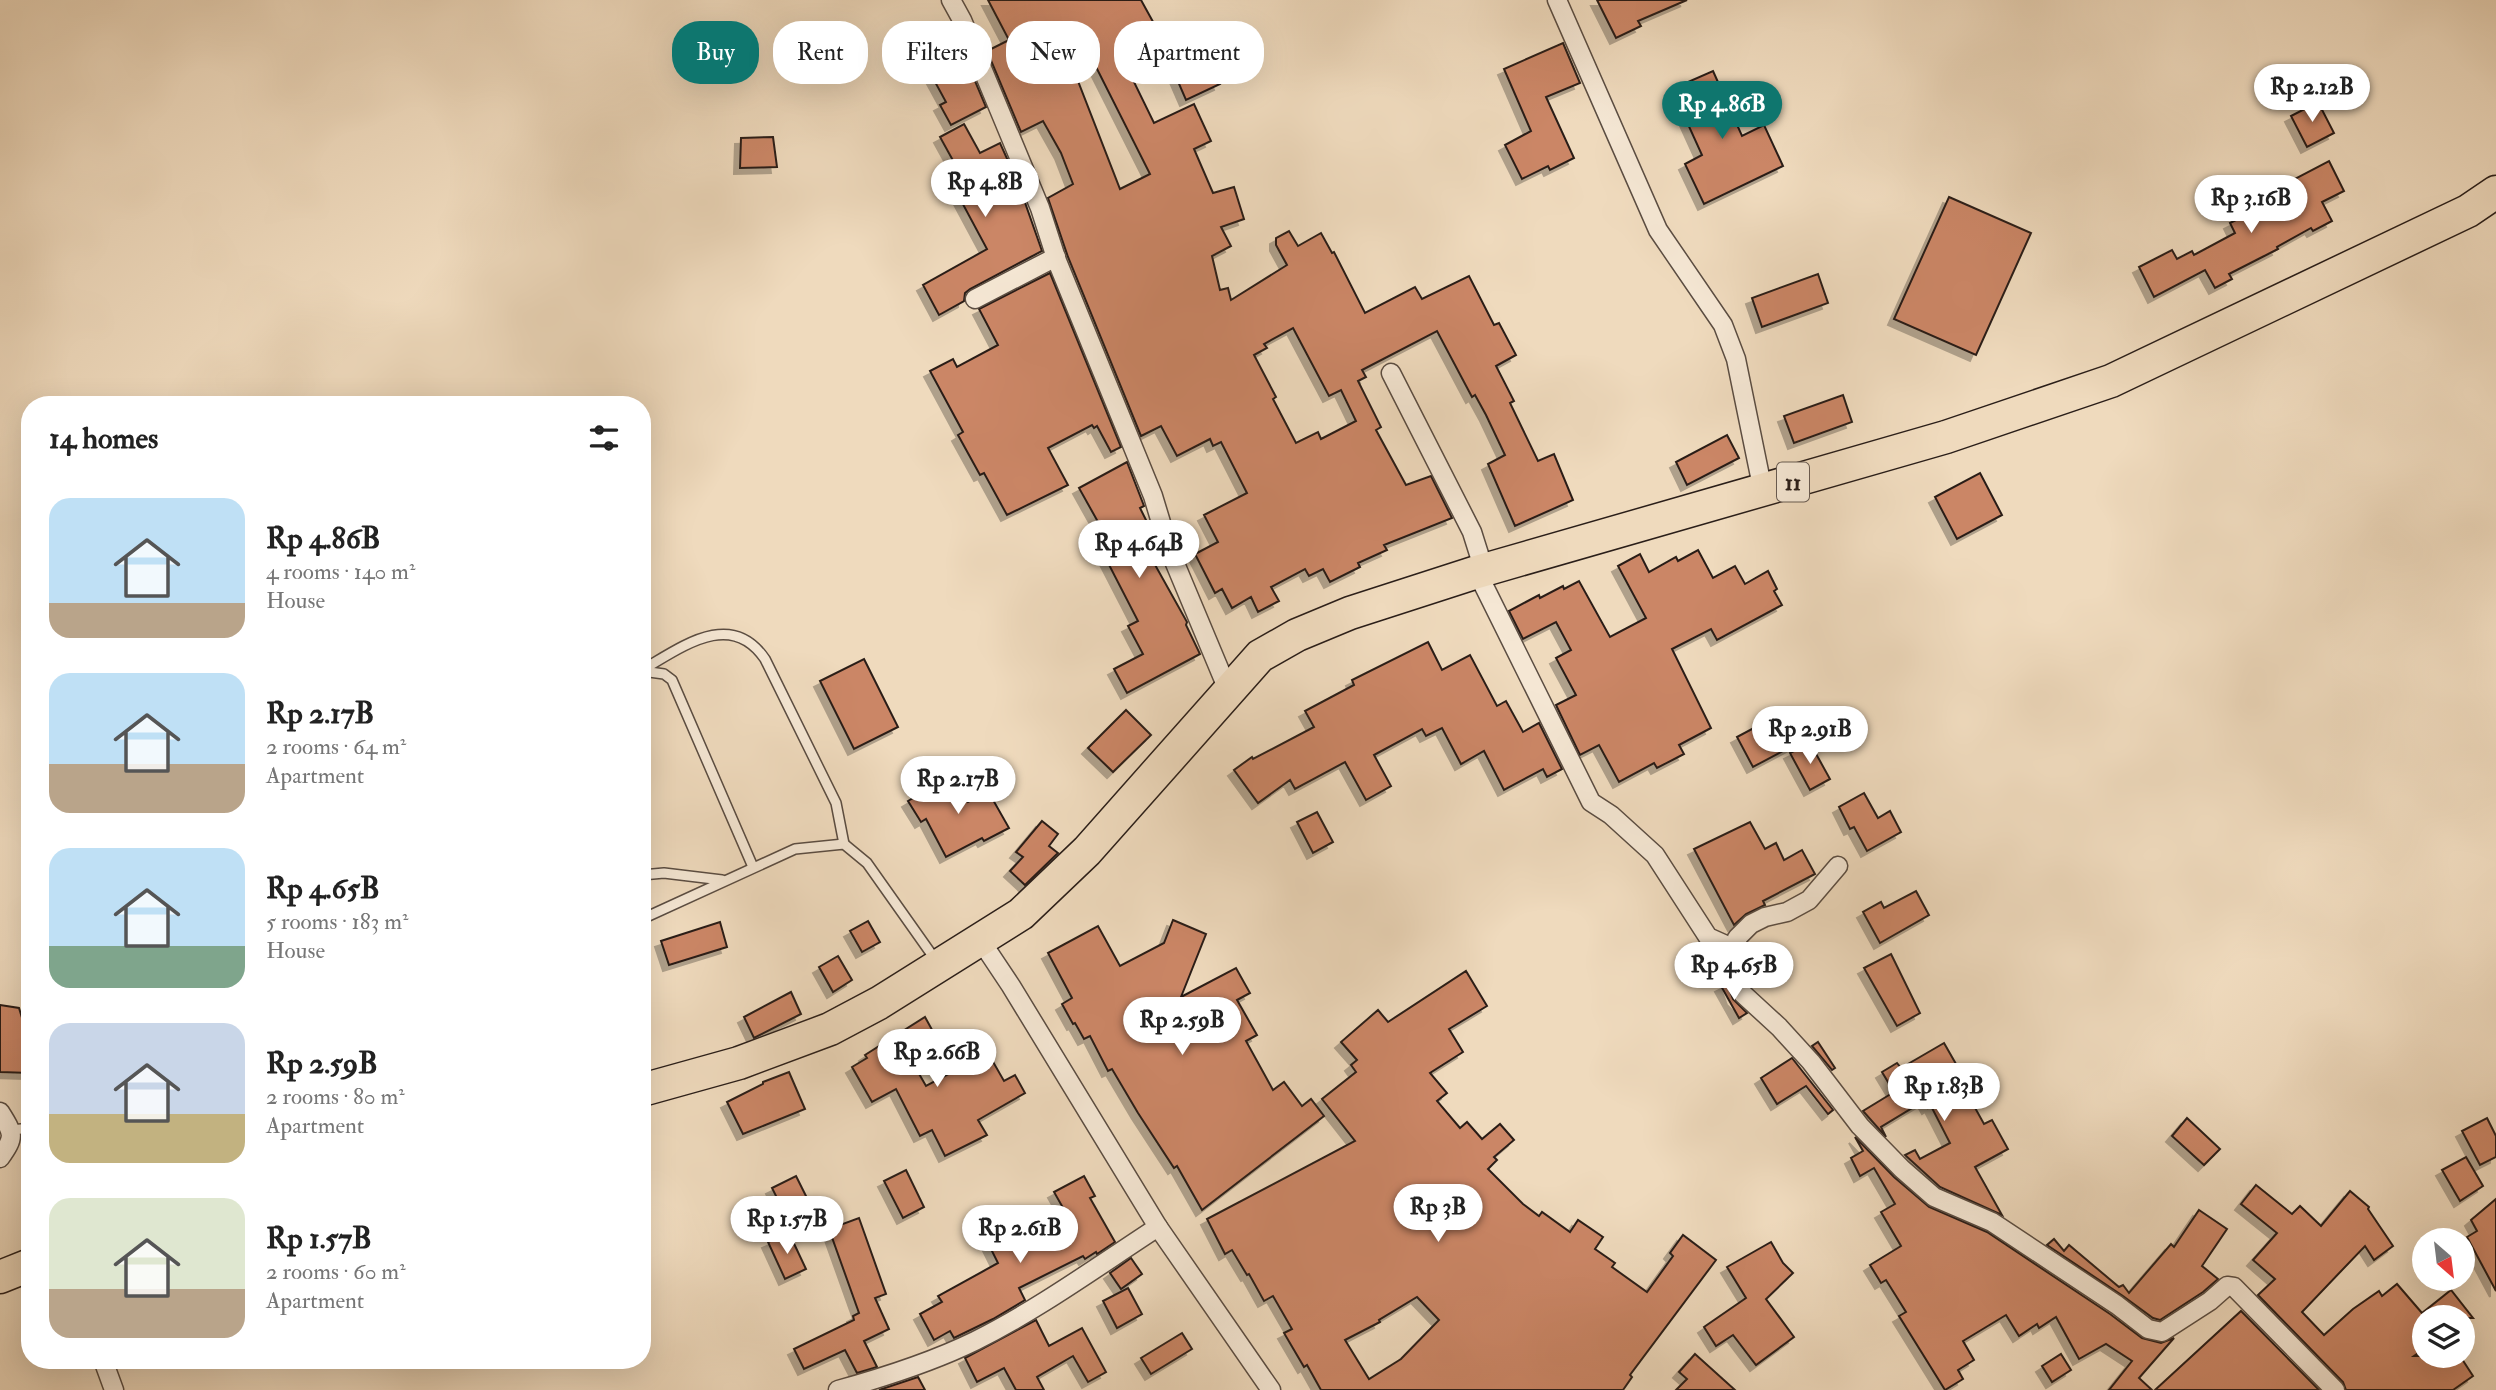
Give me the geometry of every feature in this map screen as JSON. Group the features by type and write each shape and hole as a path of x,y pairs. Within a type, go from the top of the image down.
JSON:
{"highway":[{"name":"11","path":"651,1088 801,1041 879,1003 1021,914 1087,851 1260,656 1297,635 1350,613 1480,571 1946,437 2111,381 2468,211 2496,192"},
{"path":"0,1277 21,1269"}],"street":[{"path":"951,0 962,20 1040,208 1056,257 1153,496 1169,549 1228,690"},
{"path":"1557,0 1658,230 1723,325 1736,359 1763,491"},
{"path":"975,299 1056,257"},
{"path":"1391,373 1472,532 1480,571 1591,802 1619,822 1655,855 1708,937 1737,950"},
{"path":"1838,866 1810,900 1787,912 1765,917 1751,924 1737,938 1738,984 1743,994 1779,1027 1811,1062 1860,1126 1934,1197 1992,1222 2117,1305 2148,1329 2158,1333 2210,1301 2227,1286 2234,1287 2335,1390"},
{"path":"981,941 1158,1227 1271,1390"},
{"path":"0,1112 21,1129 0,1158"},
{"path":"838,1390 926,1362 975,1341 1047,1300 1158,1227"},
{"path":"106,1369 114,1390"}],"lane":[{"path":"651,666 674,652 724,632 754,644 765,659 836,803 844,844 867,863 940,967"},
{"path":"651,672 664,674 672,680 753,867"},
{"path":"651,915 795,849 844,844"},
{"path":"651,874 664,873 724,880"}],"building":[{"path":"988,0 1141,0 1153,21 1114,21 1114,84 1135,84 1154,123 1194,104 1211,141 1194,149 1213,193 1234,187 1244,219 1221,227 1231,246 1212,256 1220,290 1228,288 1231,300 1287,265 1276,245 1276,238 1289,231 1298,246 1321,233 1332,253 1334,252 1365,313 1415,287 1422,299 1469,276 1494,325 1499,323 1516,355 1496,366 1514,401 1510,403 1538,461 1554,454 1573,500 1515,526 1488,464 1505,455 1486,415 1475,395 1472,397 1437,331 1362,370 1366,377 1358,381 1381,427 1376,430 1406,485 1431,476 1452,518 1384,545 1387,550 1358,563 1360,567 1330,582 1323,569 1309,576 1305,569 1271,587 1279,601 1258,612 1251,597 1232,608 1222,589 1215,593 1195,554 1218,542 1204,515 1247,493 1221,442 1213,446 1210,439 1177,456 1161,426 1141,436 1068,257 1048,198 1073,184 1061,153 1043,121 1021,132 992,63 992,48 1006,42 1006,84 1079,84 1120,189 1150,174 1100,75 1100,21 1006,21 1006,34","holes":["1293,328 1329,396 1341,390 1356,421 1321,439 1318,432 1296,443 1254,355 1267,348 1264,344"]},
{"path":"1597,0 1687,0 1638,21 1641,26 1616,38"},
{"path":"1563,43 1580,83 1546,97 1574,158 1550,170 1548,166 1522,179 1505,145 1531,131 1504,69"},
{"path":"1713,71 1742,136 1764,125 1783,166 1704,204 1685,164 1702,155 1672,89"},
{"path":"936,84 976,84 986,107 951,125 940,105 946,102"},
{"path":"1179,84 1220,84 1186,100"},
{"path":"2318,102 2334,133 2307,147 2291,116"},
{"path":"964,124 980,153 1000,143 1009,163 1006,165 1023,197 1042,251 970,289 965,293 964,301 939,315 923,285 987,249 958,195 964,192 951,169 956,166 940,137"},
{"path":"773,137 777,167 740,168 741,138"},
{"path":"2329,161 2344,191 2322,202 2332,221 2313,231 2311,228 2277,247 2278,249 2229,274 2232,279 2215,288 2205,270 2154,297 2139,267 2172,250 2177,259 2192,251 2194,255 2235,233 2230,223 2258,209 2261,216 2295,198 2287,183"},
{"path":"1949,197 2031,233 1976,355 1894,319"},
{"path":"1050,273 1121,447 1111,452 1097,426 1094,428 1092,425 1048,448 1068,485 1007,515 984,473 980,475 958,435 963,432 930,371 953,359 957,367 998,345 979,309"},
{"path":"1818,274 1828,303 1762,327 1752,298"},
{"path":"1843,395 1852,422 1794,443 1784,416"},
{"path":"1727,435 1739,458 1687,485 1676,462"},
{"path":"1127,462 1144,506 1140,508 1152,532 1148,534 1161,560 1154,563 1187,622 1200,654 1127,693 1114,669 1143,654 1128,626 1138,621 1106,559 1116,554 1079,488"},
{"path":"1980,473 2002,515 1957,539 1935,497"},
{"path":"1698,550 1713,578 1735,566 1745,584 1768,571 1782,605 1717,640 1711,629 1672,649 1711,728 1679,745 1684,754 1657,768 1654,763 1619,782 1599,745 1580,755 1556,705 1576,695 1556,658 1571,650 1556,622 1523,639 1509,611 1539,595 1540,598 1579,581 1610,637 1646,618 1618,566 1640,554 1649,572 1676,557 1678,561"},
{"path":"1428,642 1442,670 1470,655 1497,706 1506,701 1523,732 1539,723 1562,769 1547,777 1543,769 1504,790 1484,751 1461,764 1442,728 1426,736 1422,729 1374,755 1391,786 1366,800 1345,762 1295,789 1290,780 1258,803 1234,770 1252,757 1253,759 1314,727 1305,711 1354,685 1352,680"},
{"path":"864,659 898,727 854,749 820,681"},
{"path":"1126,710 1151,735 1113,772 1088,748"},
{"path":"1780,714 1796,744 1753,767 1737,737"},
{"path":"1810,743 1830,779 1810,790 1790,753"},
{"path":"952,775 968,802 988,791 1009,828 984,841 982,838 946,857 926,819 921,822 908,801"},
{"path":"1864,793 1878,818 1890,811 1901,832 1867,851 1854,827 1850,829 1839,807"},
{"path":"1317,812 1333,842 1313,853 1297,822"},
{"path":"1042,821 1058,834 1049,846 1058,853 1025,885 1010,871 1023,857 1016,852"},
{"path":"1750,822 1765,849 1776,843 1784,860 1802,850 1815,874 1763,901 1765,905 1746,914 1734,925 1694,849"},
{"path":"1916,891 1929,915 1880,943 1863,912 1881,902 1884,908"},
{"path":"1173,920 1206,934 1181,997 1236,968 1250,993 1237,1000 1257,1035 1246,1041 1273,1090 1284,1082 1302,1106 1311,1099 1324,1116 1202,1210 1177,1166 1174,1168 1112,1069 1108,1071 1090,1036 1084,1039 1075,1023 1073,1024 1062,1004 1072,998 1048,953 1098,926 1120,966 1164,943"},
{"path":"868,921 880,942 862,952 850,931"},
{"path":"720,922 727,947 669,965 661,941"},
{"path":"1891,954 1920,1013 1897,1026 1864,968"},
{"path":"838,956 852,980 833,992 819,967"},
{"path":"1466,971 1487,1006 1449,1029 1463,1052 1430,1073 1447,1093 1437,1101 1460,1128 1467,1122 1482,1139 1500,1124 1514,1140 1494,1157 1497,1160 1488,1169 1539,1216 1542,1212 1570,1232 1578,1220 1603,1237 1595,1249 1615,1263 1612,1267 1647,1292 1673,1256 1670,1253 1683,1235 1716,1260 1630,1375 1632,1377 1623,1390 1321,1390 1284,1333 1292,1329 1273,1296 1264,1301 1232,1250 1225,1254 1207,1219 1355,1141 1322,1099 1356,1072 1351,1065 1357,1060 1341,1042 1378,1010 1388,1022","holes":["1417,1297 1439,1320 1401,1359 1369,1379 1345,1340 1380,1322 1379,1320"]},
{"path":"1727,983 1733,999 1747,1013 1739,1018 1721,986"},
{"path":"791,992 801,1014 754,1038 744,1017"},
{"path":"0,1005 19,1008 21,1073 0,1072"},
{"path":"925,1017 936,1037 922,1045 925,1049 910,1058 926,1086 988,1053 1004,1081 1015,1075 1025,1093 978,1120 987,1135 945,1156 932,1130 920,1136 896,1089 872,1102 852,1067 867,1058 865,1055"},
{"path":"1818,1042 1835,1068 1832,1070 1812,1046"},
{"path":"1944,1043 1968,1085 1964,1088 1984,1124 1992,1120 2008,1149 1975,1167 2002,1215 1940,1187 1905,1155 1915,1150 1920,1159 1950,1143 1931,1106 1928,1108 1924,1101 1881,1127 1886,1137 1863,1111 1894,1092 1882,1072 1897,1063 1901,1068"},
{"path":"1792,1058 1833,1110 1828,1114 1806,1086 1777,1104 1761,1078"},
{"path":"789,1072 805,1109 743,1134 727,1102 763,1082"},
{"path":"2187,1118 2220,1149 2204,1165 2172,1136"},
{"path":"2487,1118 2496,1136 2496,1157 2480,1165 2462,1131"},
{"path":"1855,1137 1894,1177 1929,1207 1987,1232 2142,1338 2161,1343 2174,1338 2139,1378 2152,1390 2109,1390 2132,1361 2106,1344 2079,1359 2056,1317 2039,1328 2037,1324 2019,1336 2006,1315 1963,1341 1974,1360 1958,1370 1963,1379 1945,1390 1899,1316 1906,1312 1886,1280 1881,1283 1870,1265 1901,1246 1881,1212 1895,1204 1874,1168 1860,1176 1851,1158 1863,1151"},
{"path":"2466,1157 2483,1186 2460,1201 2442,1170"},
{"path":"906,1170 924,1207 903,1218 884,1181"},
{"path":"796,1176 819,1222 795,1234 772,1188"},
{"path":"1084,1176 1095,1196 1090,1198 1115,1242 1097,1254 1096,1252 1085,1259 1083,1256 1019,1288 1025,1300 993,1319 954,1338 950,1331 934,1340 920,1314 942,1302 938,1296 998,1263 981,1229 1001,1219 1017,1252 1031,1247 1071,1222 1054,1192"},
{"path":"2256,1185 2292,1214 2300,1206 2321,1226 2350,1191 2369,1207 2393,1246 2374,1260 2365,1246 2302,1312 2324,1335 2353,1309 2379,1291 2382,1296 2397,1284 2415,1305 2412,1305 2412,1368 2468,1368 2473,1376 2453,1390 2346,1390 2343,1382 2258,1295 2275,1279 2253,1260 2277,1233 2241,1204"},
{"path":"2496,1199 2496,1291 2475,1252 2477,1231 2471,1220"},
{"path":"2199,1210 2227,1229 2202,1266 2218,1279 2160,1320 2153,1318 2047,1245 2054,1239 2064,1251 2069,1245 2119,1287 2123,1285 2129,1293 2171,1244 2174,1247"},
{"path":"859,1218 886,1294 875,1298 889,1329 864,1341 877,1367 857,1373 845,1350 804,1369 794,1349 854,1320 853,1316 859,1313 829,1229"},
{"path":"789,1233 806,1269 785,1279 768,1242"},
{"path":"1771,1242 1783,1263 1793,1273 1766,1299 1794,1337 1756,1365 1733,1335 1716,1346 1704,1327 1746,1298 1727,1267"},
{"path":"1131,1258 1142,1274 1121,1289 1110,1273"},
{"path":"1128,1288 1142,1314 1117,1328 1103,1301"},
{"path":"2448,1292 2453,1292 2463,1305 2432,1305"},
{"path":"2241,1311 2319,1390 2155,1390"},
{"path":"1036,1320 1049,1346 1082,1328 1106,1372 1088,1382 1073,1356 1037,1377 1044,1390 1016,1390 1004,1368 977,1382 965,1358"},
{"path":"1182,1333 1192,1349 1151,1374 1141,1358"},
{"path":"1695,1354 1735,1390 1676,1390 1687,1379 1679,1372"},
{"path":"2061,1354 2071,1370 2052,1382 2042,1366"},
{"path":"918,1377 925,1390 879,1390"}]}
